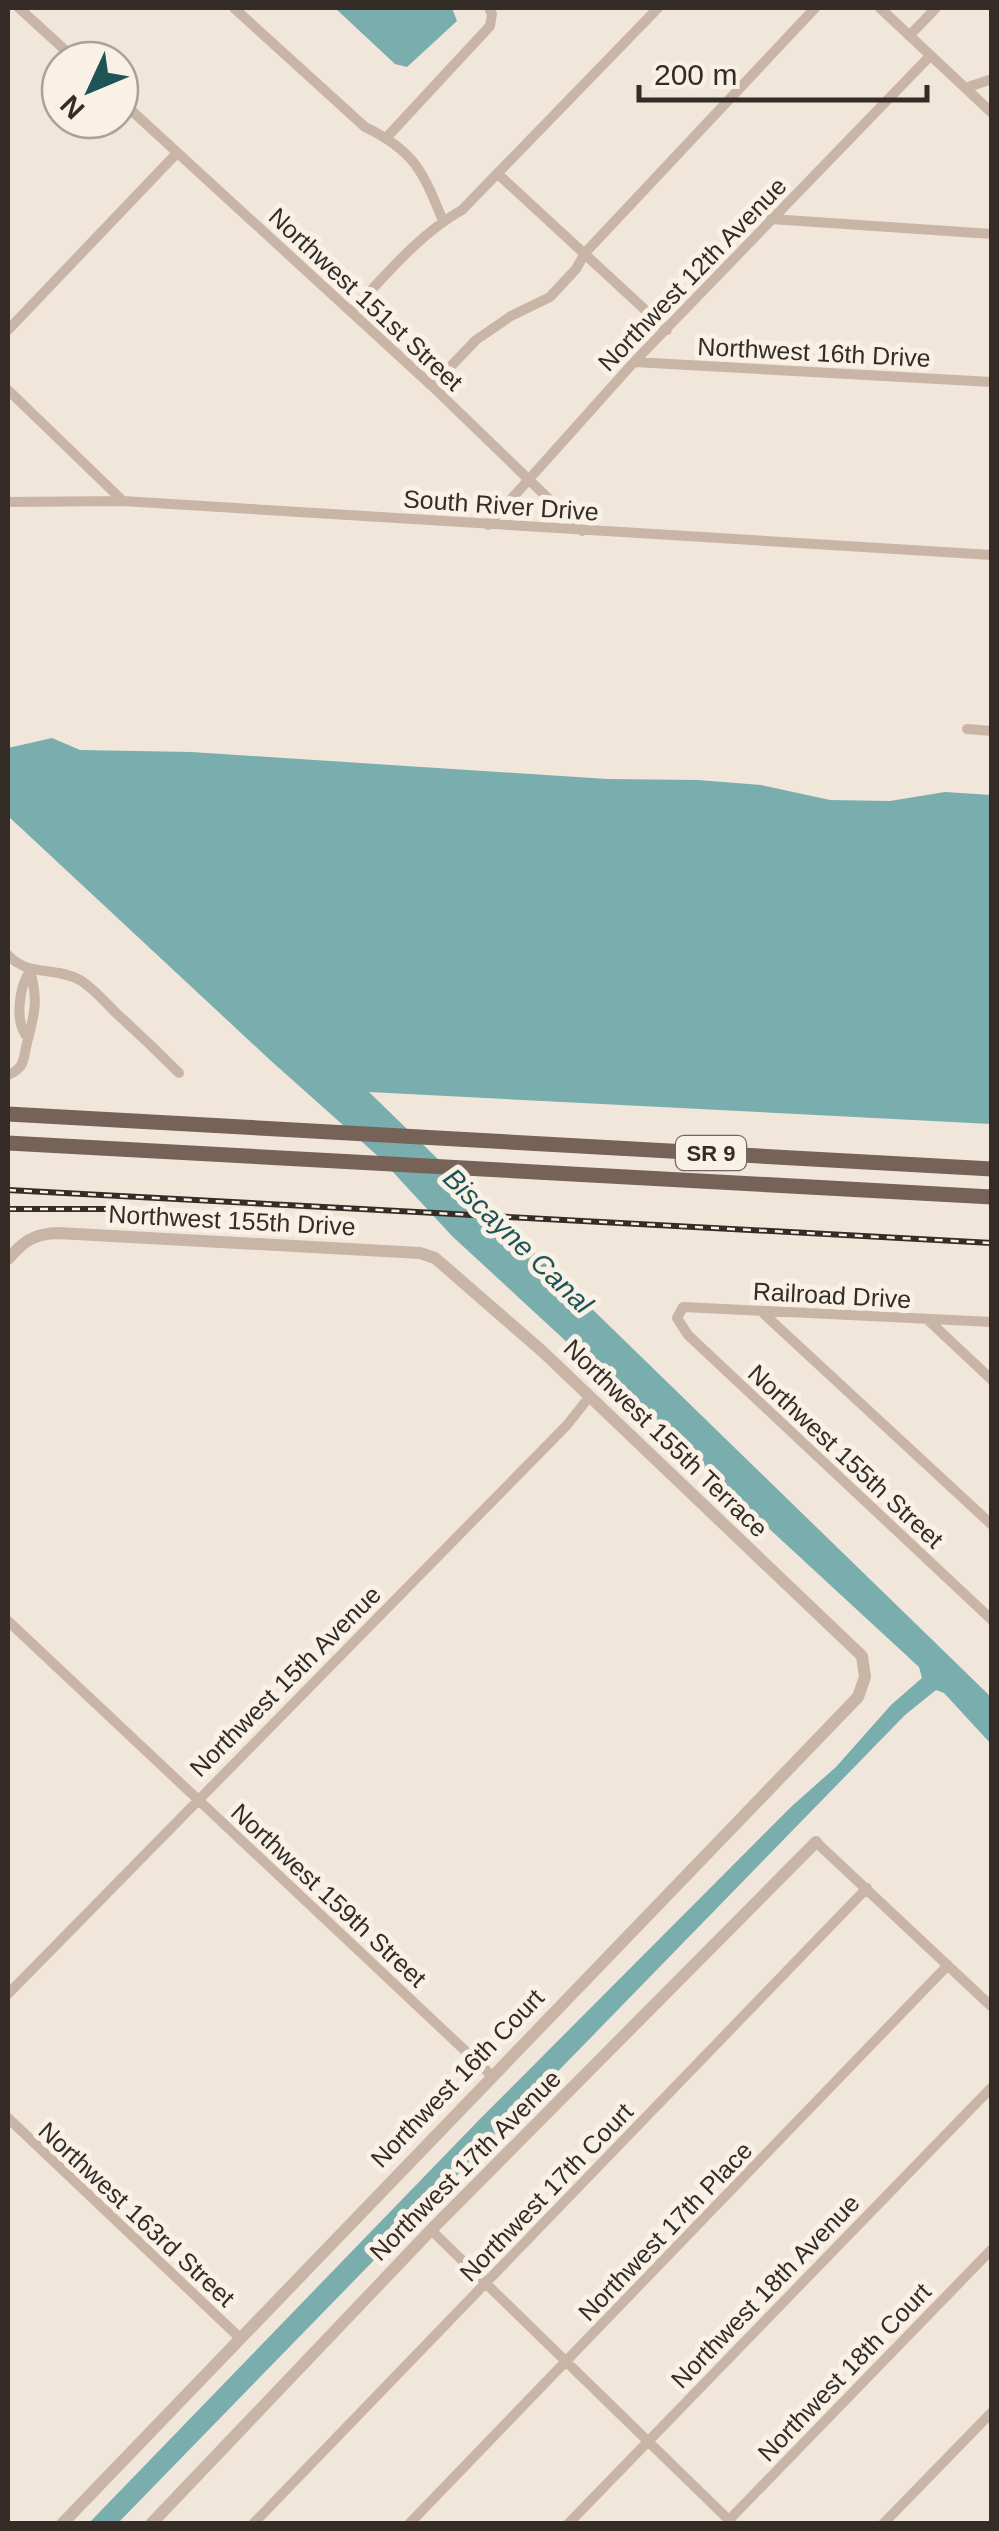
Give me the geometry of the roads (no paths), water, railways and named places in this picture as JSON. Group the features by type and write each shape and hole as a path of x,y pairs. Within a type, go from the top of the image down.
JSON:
{"main road":[{"name":"SR 9","path":"8,1114 992,1169"},
{"name":"SR 9","path":"8,1143 992,1197"}],"street":[{"path":"19,8 54,40"},
{"path":"234,8 365,127 387,137 424,173 443,221"},
{"path":"351,312 443,221 462,210 658,8"},
{"path":"432,386 476,340 550,296 585,253 815,8"},
{"path":"880,8 992,113"},
{"path":"909,36 936,8"},
{"path":"387,137 490,26 491,10"},
{"name":"Northwest 12th Avenue","path":"488,525 634,362 930,56"},
{"path":"965,88 992,79"},
{"name":"Northwest 151st Street","path":"140,118 432,386 582,531"},
{"path":"8,330 178,153"},
{"path":"498,174 667,330"},
{"path":"771,218 992,234"},
{"name":"Northwest 16th Drive","path":"634,362 992,382"},
{"path":"8,390 123,501"},
{"name":"South River Drive","path":"8,502 123,501 992,555"},
{"path":"967,730 992,731"},
{"path":"8,956 30,972"},
{"path":"8,1075 24,1064 28,1038 22,1031 20,1014 23,981 30,972 43,969 84,982 179,1072"},
{"name":"Northwest 155th Drive","path":"8,1259 27,1238 58,1233 420,1253 435,1258"},
{"name":"Northwest 155th Terrace","path":"435,1258 590,1396 862,1656"},
{"name":"Railroad Drive","path":"677,1318 682,1307 698,1306 764,1313 992,1322"},
{"path":"764,1313 992,1526"},
{"name":"Northwest 155th Street","path":"677,1318 688,1335 992,1620"},
{"path":"926,1319 992,1380"},
{"name":"Northwest 15th Avenue","path":"8,1994 568,1425 590,1396"},
{"name":"Northwest 159th Street","path":"8,1622 491,2076"},
{"name":"Northwest 16th Court","path":"62,2524 858,1696 865,1677 862,1656"},
{"path":"816,1842 992,2007"},
{"name":"Northwest 17th Avenue","path":"151,2524 431,2230 816,1842"},
{"name":"Northwest 17th Court","path":"253,2524 867,1888"},
{"name":"Northwest 17th Place","path":"408,2524 948,1965"},
{"name":"Northwest 18th Avenue","path":"568,2524 992,2087"},
{"name":"Northwest 163rd Street","path":"8,2118 240,2338"},
{"path":"431,2230 729,2522"},
{"name":"Northwest 18th Court","path":"729,2522 992,2249"},
{"path":"883,2524 992,2412"}],"water":[{"path":"335,8 452,8 457,21 407,67 395,64"},
{"name":"Biscayne Canal","path":"52,738 80,750 191,752 607,779 698,780 761,785 830,800 890,801 945,792 991,795 991,1124 369,1092 991,1697 991,1744 944,1693 936,1690 905,1715 118,2523 89,2523 478,2121 922,1678 919,1667 452,1236 380,1158 8,816 8,748"}],"railway":[{"path":"8,1190 992,1243"},
{"path":"8,1209 112,1209"}]}
